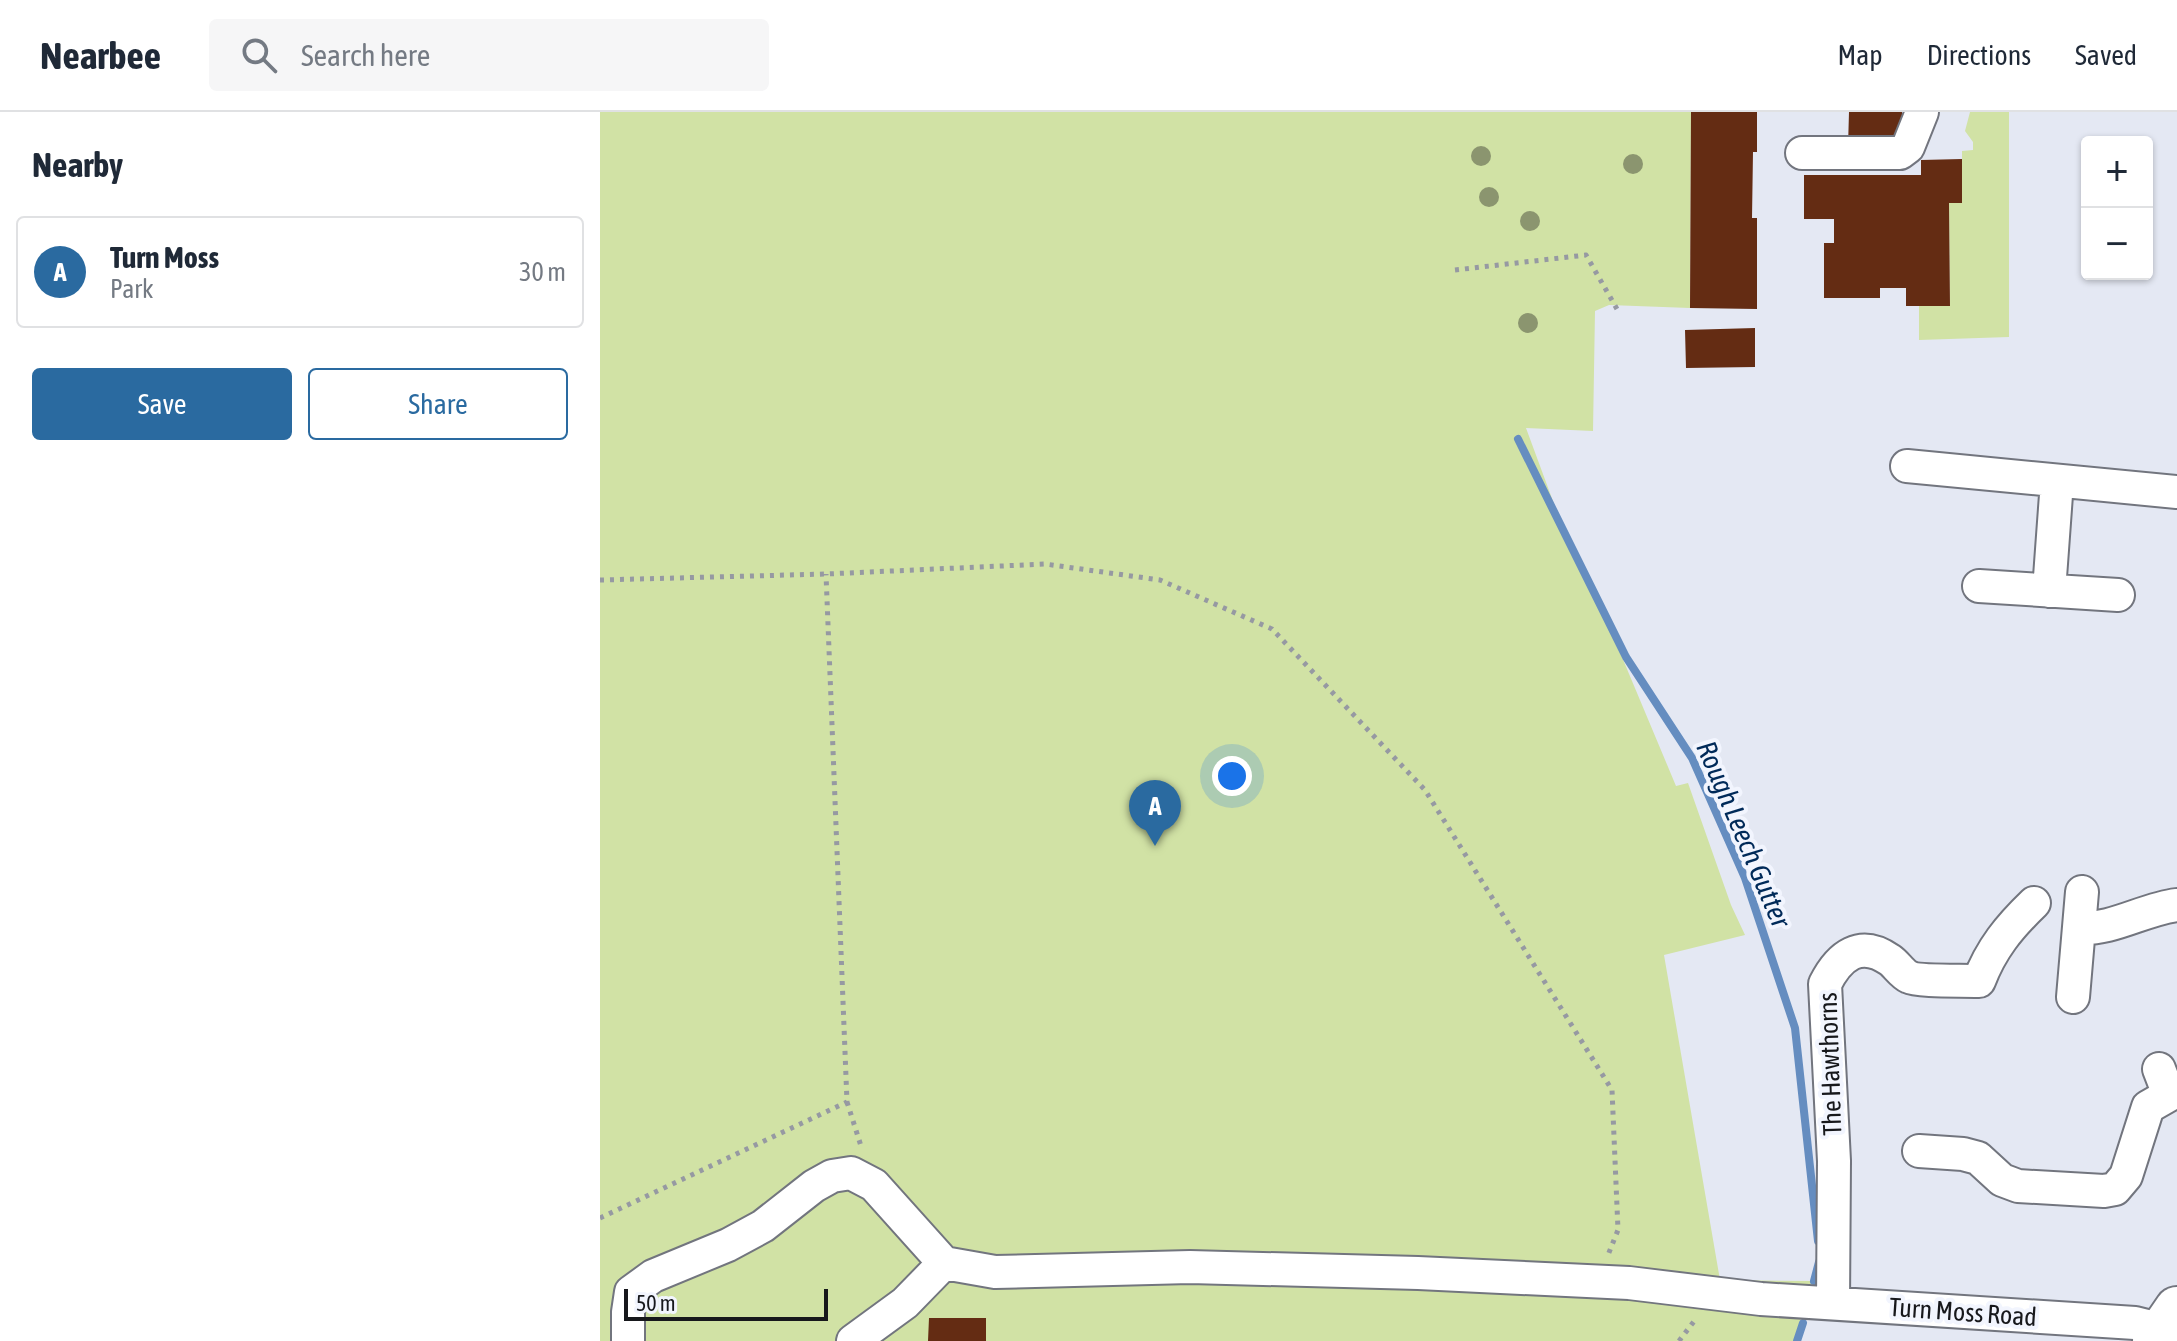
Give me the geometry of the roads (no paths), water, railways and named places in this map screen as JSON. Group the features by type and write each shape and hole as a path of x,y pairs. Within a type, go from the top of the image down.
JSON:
{"street":[{"path":"1802,153 1900,153 1908,147 1922,112"},
{"path":"1907,466 2177,492"},
{"path":"2049,591 2057,481"},
{"path":"1979,586 2118,595"},
{"path":"2073,997 2082,892"},
{"path":"2079,928 2105,926 2157,907 2177,905"},
{"name":"The Hawthorns","path":"1833,1303 1834,1161 1825,984 1834,965 1847,955 1863,950 1878,952 1909,977 1979,981 1987,958 2002,936 2029,918"},
{"path":"1919,1151 1978,1158 2002,1180 2018,1186 2115,1189 2126,1176 2148,1107 2168,1086"},
{"path":"628,1341 631,1292 653,1276 728,1245 763,1226 814,1186 832,1176 851,1173 874,1185 944,1263 905,1303 853,1341"},
{"name":"Turn Moss Road","path":"944,1263 995,1272 1190,1267 1418,1273 1634,1284 1761,1299 2165,1327"}],"waterway":[{"name":"Rough Leech Gutter","path":"1518,439 1626,657 1692,758 1745,878 1795,1028 1818,1241"},
{"name":"Rough Leech Gutter","path":"1814,1281 1819,1262"},
{"name":"Rough Leech Gutter","path":"1797,1341 1803,1323"}],"place":[{"name":"Turn Moss","path":"1155,846"}]}
